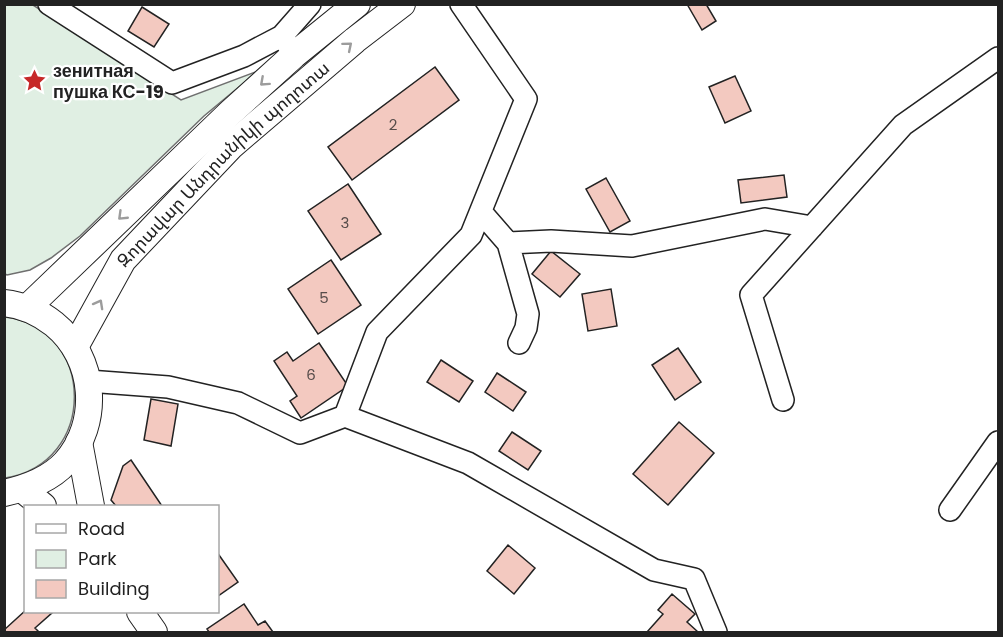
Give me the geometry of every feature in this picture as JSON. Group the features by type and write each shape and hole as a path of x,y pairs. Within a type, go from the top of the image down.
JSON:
{"main road":[{"name":"Զորավար Անդրանիկի պողոտա","path":"16,306 230,113 288,45 357,4"},
{"name":"Զորավար Անդրանիկի պողոտա","path":"75,347 123,260 224,154 355,40 402,4"},
{"path":"13,491 45,479 65,463 79,442 87,423 90,402 84,366 75,347 62,331 46,318 16,306"},
{"path":"79,442 91,505"},
{"path":"13,491 40,505"},
{"path":"141,613 154,633"}],"street":[{"path":"49,4 172,83 244,56 288,45 310,4"},
{"path":"345,416 377,332 471,235 526,99 461,4"},
{"path":"783,400 751,295 903,125 999,58"},
{"path":"480,212 508,243 528,314 526,328 519,343"},
{"path":"508,243 551,241 632,246 765,219 812,227"},
{"path":"88,381 168,387 238,403 300,433 345,416 468,463 654,570 694,579 716,633"},
{"path":"950,510 999,442"}],"green space":[{"path":"5,5 33,5 181,100 258,71 204,116 80,236 51,258 30,270 7,275 5,274"},
{"path":"5,317 35,327 57,345 70,369 74,396 70,424 57,448 35,468 5,478"}],"building":[{"path":"687,4 706,4 716,21 702,30"},
{"path":"142,7 169,24 154,47 128,31"},
{"path":"435,67 459,100 352,180 328,147"},
{"path":"735,76 751,111 725,123 709,87"},
{"path":"784,175 787,197 741,203 738,180"},
{"path":"606,178 630,221 610,232 586,189"},
{"path":"348,184 381,234 341,260 308,211"},
{"path":"551,251 580,274 560,297 532,274"},
{"path":"331,260 361,305 318,334 288,289"},
{"path":"611,289 617,326 588,331 582,294"},
{"path":"319,343 348,386 301,418 290,401 297,396 274,361 287,352 293,361"},
{"path":"678,348 701,382 675,400 652,365"},
{"path":"441,360 473,381 459,402 427,382"},
{"path":"497,373 526,392 513,411 485,392"},
{"path":"151,399 178,404 171,446 144,440"},
{"path":"679,422 714,453 668,505 633,474"},
{"path":"512,432 541,451 528,470 499,451"},
{"path":"131,460 161,505 115,505 111,500 123,466"},
{"path":"508,545 535,568 514,594 487,571"},
{"path":"219,555 238,582 219,595"},
{"path":"672,594 695,614 687,622 698,632 647,632 663,614 658,610"},
{"path":"244,604 258,625 265,621 273,632 209,632 207,629"},
{"path":"24,612 52,613 35,628 39,632 4,632"}],"place":[{"name":"зенитная пушка КС-19","path":"35,80"}]}
